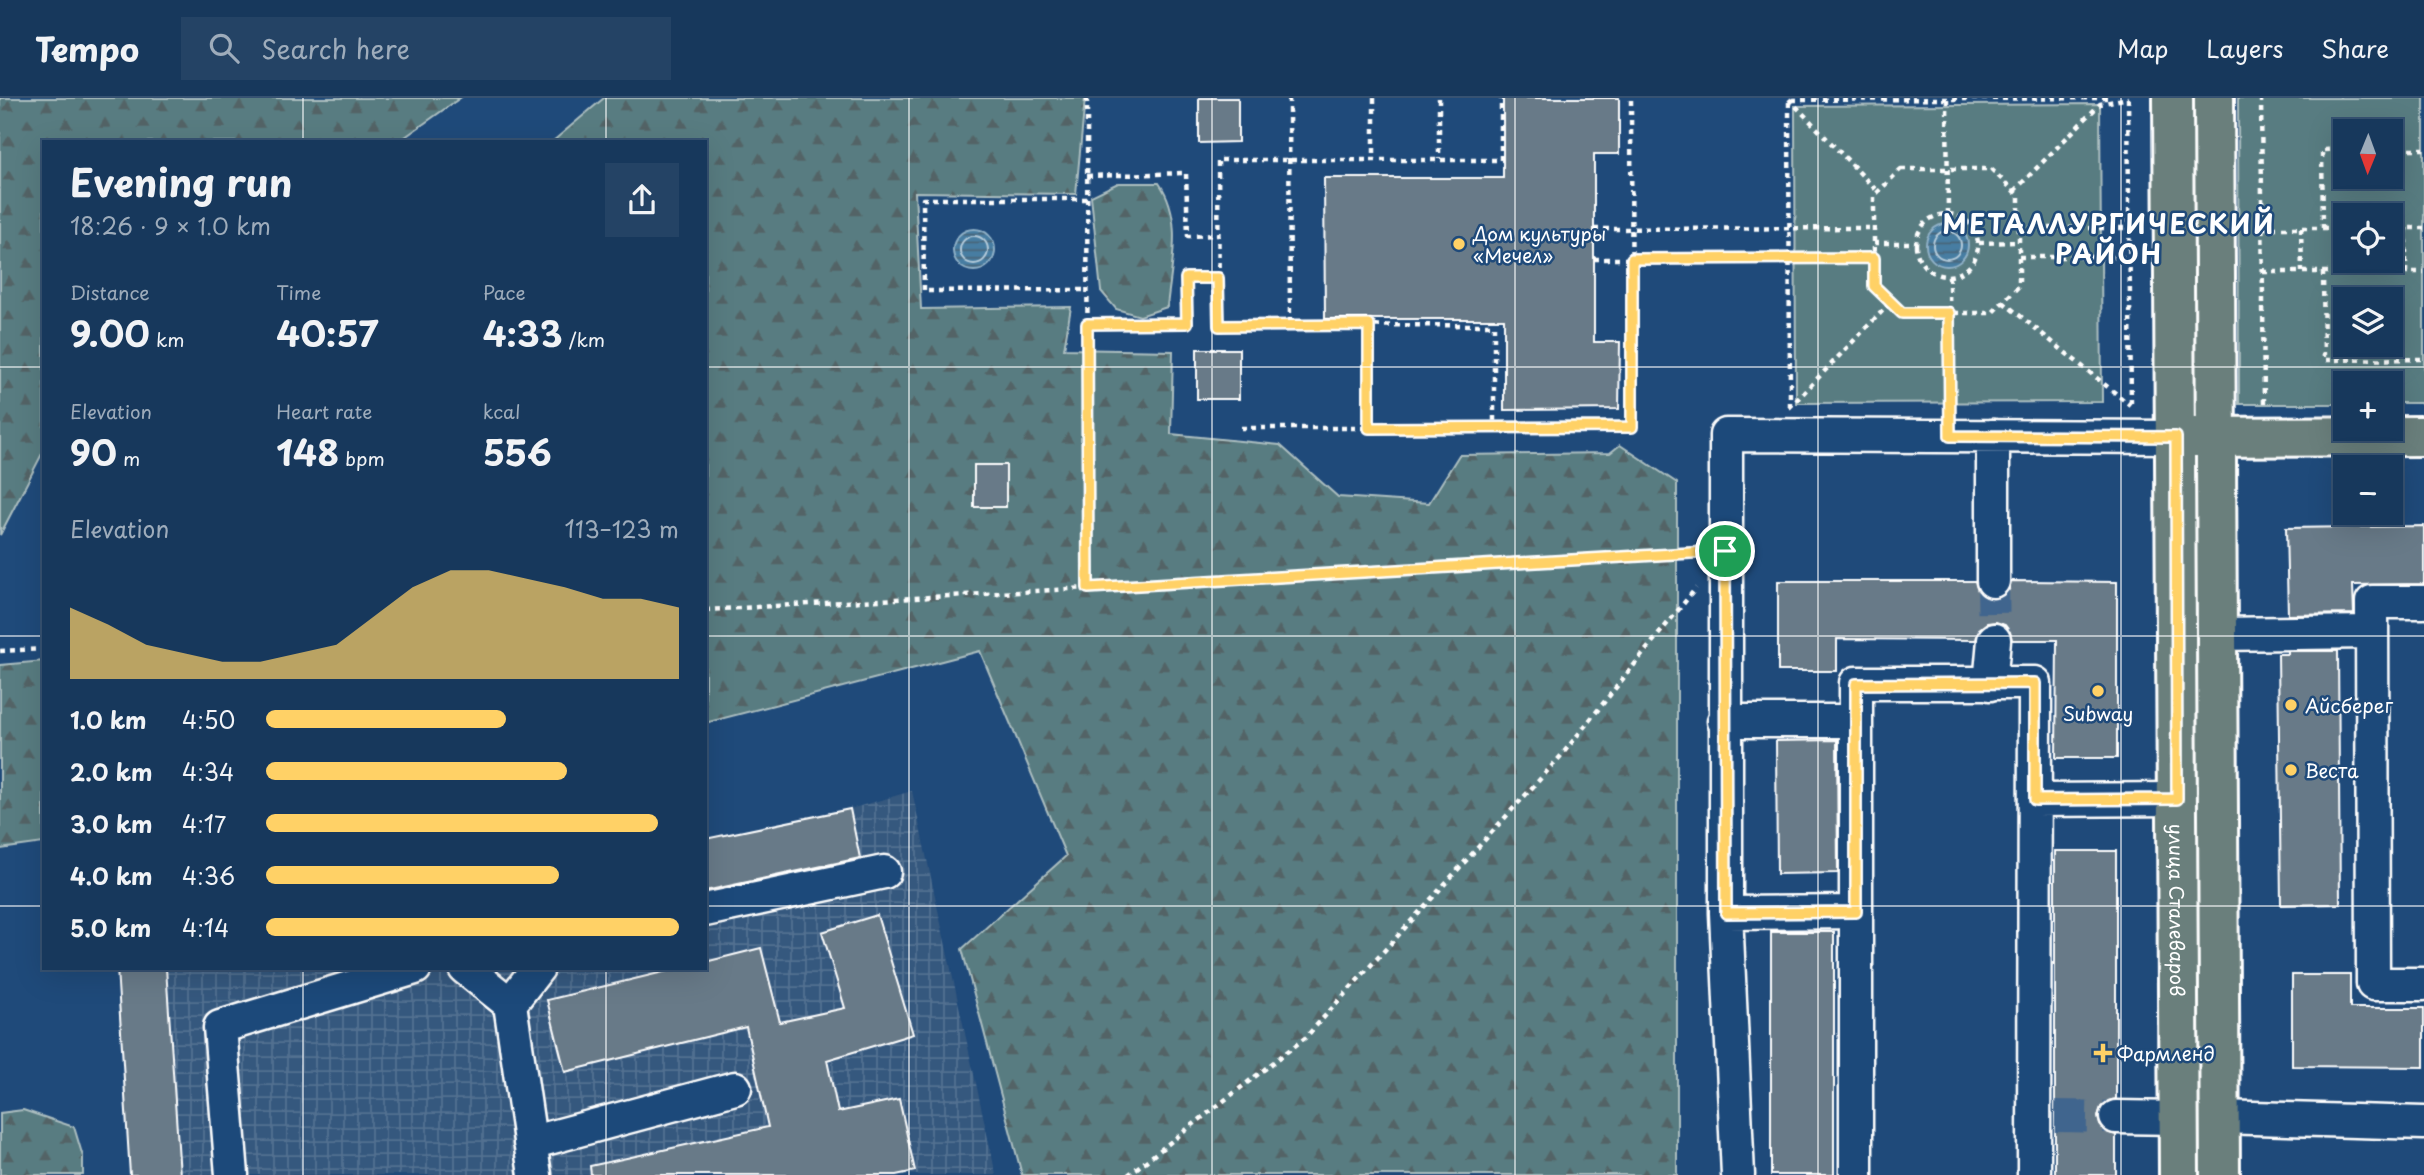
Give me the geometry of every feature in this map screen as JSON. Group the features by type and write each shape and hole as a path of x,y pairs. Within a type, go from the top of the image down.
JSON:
{"main road":[{"name":"улица Сталеваров","path":"2173,98 2179,1175"},
{"path":"2214,98 2220,1175"},
{"path":"2176,437 2424,436"}],"street":[{"path":"1738,1175 1726,913 1726,435 1950,421 1993,436 2176,437"},
{"path":"1993,436 1993,581"},
{"path":"2424,601 2372,602 2373,984 2424,984"},
{"path":"2217,634 2372,632"},
{"path":"1990,684 1994,640"},
{"path":"1856,1175 1856,684 2035,683 2035,800 2044,1116 2034,1175"},
{"path":"1724,721 1856,721"},
{"path":"2035,800 2177,799"},
{"path":"707,910 884,872"},
{"path":"1726,913 1856,912"},
{"path":"232,1175 220,1027 408,970"},
{"path":"468,970 510,1004 535,1175"},
{"path":"510,1004 536,970"},
{"path":"530,1143 735,1088"},
{"path":"2116,1117 2178,1118"},
{"path":"2219,1117 2424,1123"}],"path":[{"path":"1087,98 1088,588"},
{"path":"1289,98 1290,325"},
{"path":"1374,98 1374,160"},
{"path":"1439,98 1439,159"},
{"path":"1494,428 1494,325 1219,326 1218,160 1501,160 1501,98"},
{"path":"1241,428 1632,427 1631,98"},
{"path":"1947,98 1948,213"},
{"path":"1788,99 2111,98"},
{"path":"2014,191 2100,104 2128,98 2131,405"},
{"path":"2261,98 2264,404"},
{"path":"1788,99 1878,192"},
{"path":"1788,99 1790,407"},
{"path":"2323,228 2322,149 2333,149"},
{"path":"2403,149 2424,149"},
{"path":"1901,169 1991,169 2014,191 2019,196 2019,286 1992,313 1902,313 1874,286 1874,196 1901,169"},
{"path":"1087,176 1186,173 1188,236 1218,235"},
{"path":"1087,199 923,200 924,291 1087,290"},
{"path":"1948,213 1963,218 1974,228 1979,243 1975,259 1964,271 1949,276 1932,272 1920,260 1916,243 1921,228 1927,222 1933,217 1948,213"},
{"path":"1594,229 1874,228"},
{"path":"2019,228 2129,228"},
{"path":"2262,228 2333,228"},
{"path":"2301,228 2302,272"},
{"path":"2406,272 2406,228 2424,228"},
{"path":"1874,243 1916,243"},
{"path":"1979,243 2019,243"},
{"path":"2019,257 2129,257"},
{"path":"1594,259 1874,258"},
{"path":"2263,272 2424,272"},
{"path":"2323,272 2324,360 2424,359"},
{"path":"1949,276 1950,421"},
{"path":"1087,324 1187,323 1186,278 1218,278"},
{"path":"1790,407 1891,302"},
{"path":"2003,302 2131,405"},
{"path":"1369,325 1369,428"},
{"path":"2117,405 2131,405"},
{"path":"1937,406 1950,421"},
{"path":"1950,421 1964,406"},
{"path":"1790,407 1803,407"},
{"path":"707,610 1725,551"},
{"path":"1128,1175 1305,1038 1560,757 1725,551"},
{"path":"0,651 42,649"}],"shaded area":[{"path":"912,791 996,1175 130,1175 117,970 707,970 707,839 850,809"}],"green space":[{"path":"0,98 460,98 401,140 42,140 42,454 0,535"},
{"path":"604,98 1085,98 1076,194 915,192 921,309 1071,307 1064,349 1173,351 1171,434 1280,445 1338,497 1429,503 1459,455 1610,453 1620,445 1677,483 1677,1175 1022,1175 962,949 1066,856 980,651 707,722 707,140 554,140"},
{"path":"2238,98 2424,98 2424,403 2403,403 2403,371 2333,371 2333,404 2239,404"},
{"path":"2100,104 2102,402 1796,403 1795,106"},
{"path":"1118,183 1159,183 1167,197 1174,227 1167,307 1140,316 1116,309 1101,291 1091,196"},
{"path":"42,661 42,843 0,849 0,665"},
{"path":"23,1110 74,1127 83,1157 83,1175 0,1175 0,1113"}],"water":[{"path":"1947,224 1962,230 1968,245 1962,260 1947,266 1932,260 1926,245 1932,230"},
{"path":"974,229 989,235 995,250 989,265 974,271 959,265 953,250 959,235"}],"building":[{"path":"1199,98 1238,98 1238,142 1199,143"},
{"name":"Дом культуры «Мечел»","path":"1503,98 1619,98 1619,154 1594,154 1594,342 1620,342 1619,409 1504,410 1504,319 1325,319 1324,178 1503,178"},
{"path":"1197,349 1239,349 1239,399 1197,399"},
{"path":"974,465 1006,465 1006,507 974,507"},
{"path":"2424,526 2424,584 2353,585 2354,614 2288,615 2286,528"},
{"path":"1778,581 1975,581 1978,591 1984,597 1992,599 2003,596 2009,590 2011,581 2117,582 2117,758 2056,758 2057,640 2012,640 2005,625 1996,622 1987,623 1979,629 1976,640 1837,639 1837,671 1778,671"},
{"path":"2288,651 2338,651 2340,904 2281,905 2278,654 2288,654"},
{"path":"1837,740 1838,873 1777,874 1776,741"},
{"path":"850,809 860,858 707,891 707,839"},
{"path":"2055,851 2116,851 2116,1099 2101,1107 2098,1117 2106,1132 2116,1135 2116,1175 2055,1175"},
{"path":"877,915 913,1034 827,1060 838,1112 899,1099 915,1171 896,1175 591,1175 590,1166 768,1127 746,1027 565,1072 547,1000 672,970 707,970 707,962 761,948 780,1022 845,1008 822,932"},
{"path":"1771,932 1834,932 1834,1175 1771,1175"},
{"path":"117,970 166,970 180,1175 130,1175"},
{"path":"2292,975 2350,975 2350,1008 2424,1008 2424,1067 2292,1066"}],"tunnel":[{"path":"1993,581 1994,640"},
{"path":"2055,1116 2116,1117"}],"place":[{"name":"Дом культуры «Мечел»","path":"1459,244"},
{"name":"Subway","path":"2098,691"},
{"name":"Айсберег","path":"2291,705"},
{"name":"Веста","path":"2291,770"},
{"name":"Фармленд","path":"2103,1053"}],"district":[{"name":"МЕТАЛЛУРГИЧЕСКИЙ РАЙОН","path":"2109,238"}],"route":[{"path":"1874,258 1874,286 1902,313 1949,313 1950,436 2176,437 2177,799 2035,800 2035,683 1856,684 1856,912 1726,913 1725,551 1088,588 1087,324 1187,323 1186,278 1218,278 1219,326 1369,325 1369,428 1632,427 1632,259 1874,258"}]}
